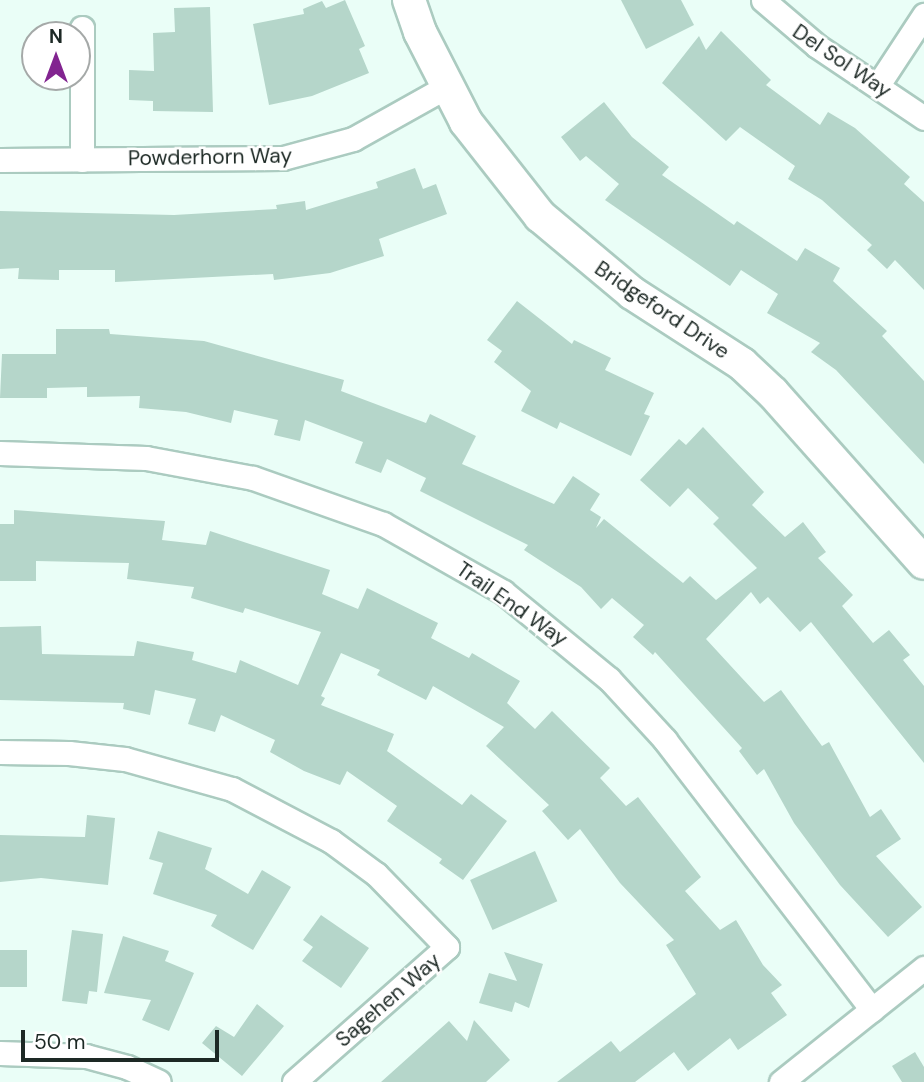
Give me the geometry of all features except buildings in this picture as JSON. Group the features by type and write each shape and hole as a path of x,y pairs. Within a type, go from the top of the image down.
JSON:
{"street":[{"name":"Bridgeford Drive","path":"409,0 446,86 500,171 540,216 632,293 742,364 773,393 924,563"},
{"name":"Del Sol Way","path":"764,0 817,46 924,118"},
{"path":"878,85 924,15"},
{"name":"Powderhorn Way","path":"0,160 283,158 319,152 353,139 446,86"},
{"path":"82,91 82,160"},
{"name":"Trail End Way","path":"0,453 146,458 253,478 383,524 503,592 589,661 665,740 872,1010"},
{"name":"Sagehen Way","path":"0,752 69,753 125,759 232,789 331,841 376,874 424,921 447,947 295,1082"},
{"path":"781,1082 924,968"},
{"path":"0,1053 86,1056 127,1067 159,1082"}]}
